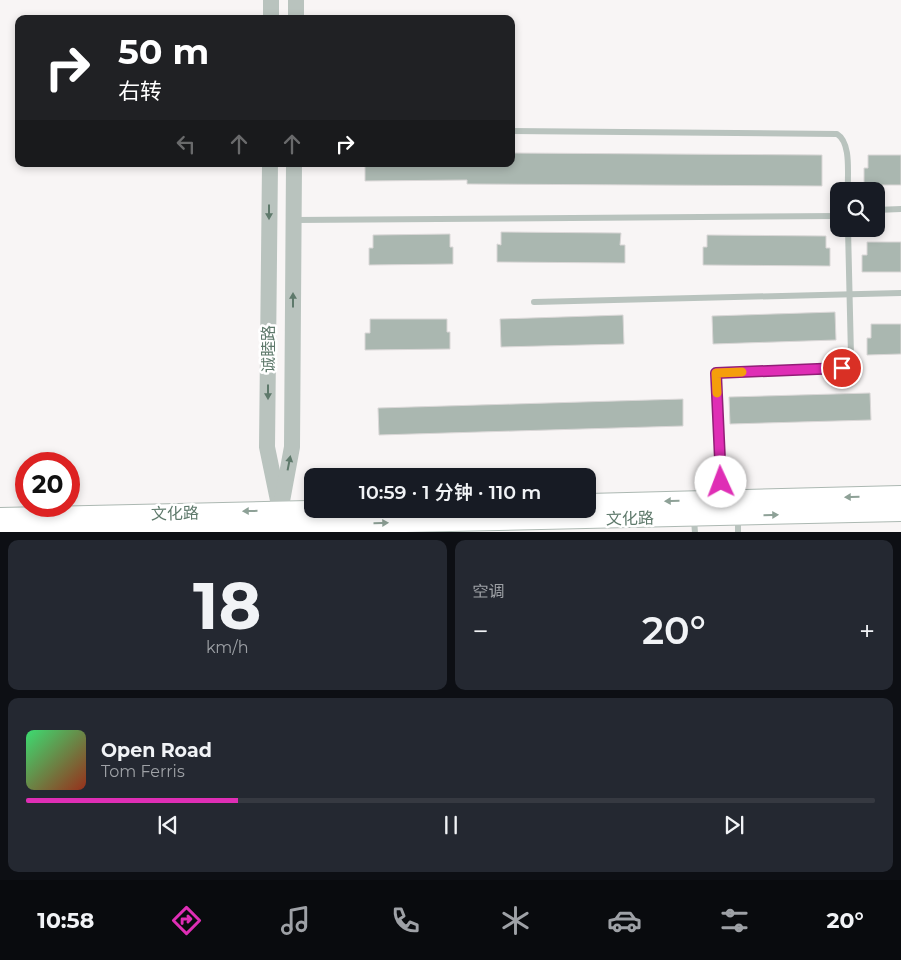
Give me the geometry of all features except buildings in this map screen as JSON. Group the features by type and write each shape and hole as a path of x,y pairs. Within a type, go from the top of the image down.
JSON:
{"main road":[{"name":"文化路","path":"596,503 901,495"},
{"name":"文化路","path":"0,517 281,523 738,524 901,512"},
{"name":"文化路","path":"0,532 281,523 306,518"}],"street":[{"path":"271,0 271,15"},
{"path":"296,0 296,15"},
{"name":"诚睦路","path":"270,167 267,447 281,523"},
{"path":"281,523 292,447 294,167"}],"lane":[{"path":"515,131 838,134 847,148 848,182"},
{"path":"885,210 901,209"},
{"path":"294,220 830,216"},
{"path":"722,500 716,373 842,368 849,363 851,356 848,237"},
{"path":"534,302 901,293"}],"slow traffic":[{"path":"717,393 716,373 742,372"}],"route":[{"path":"721,482 716,373 842,368"}]}
